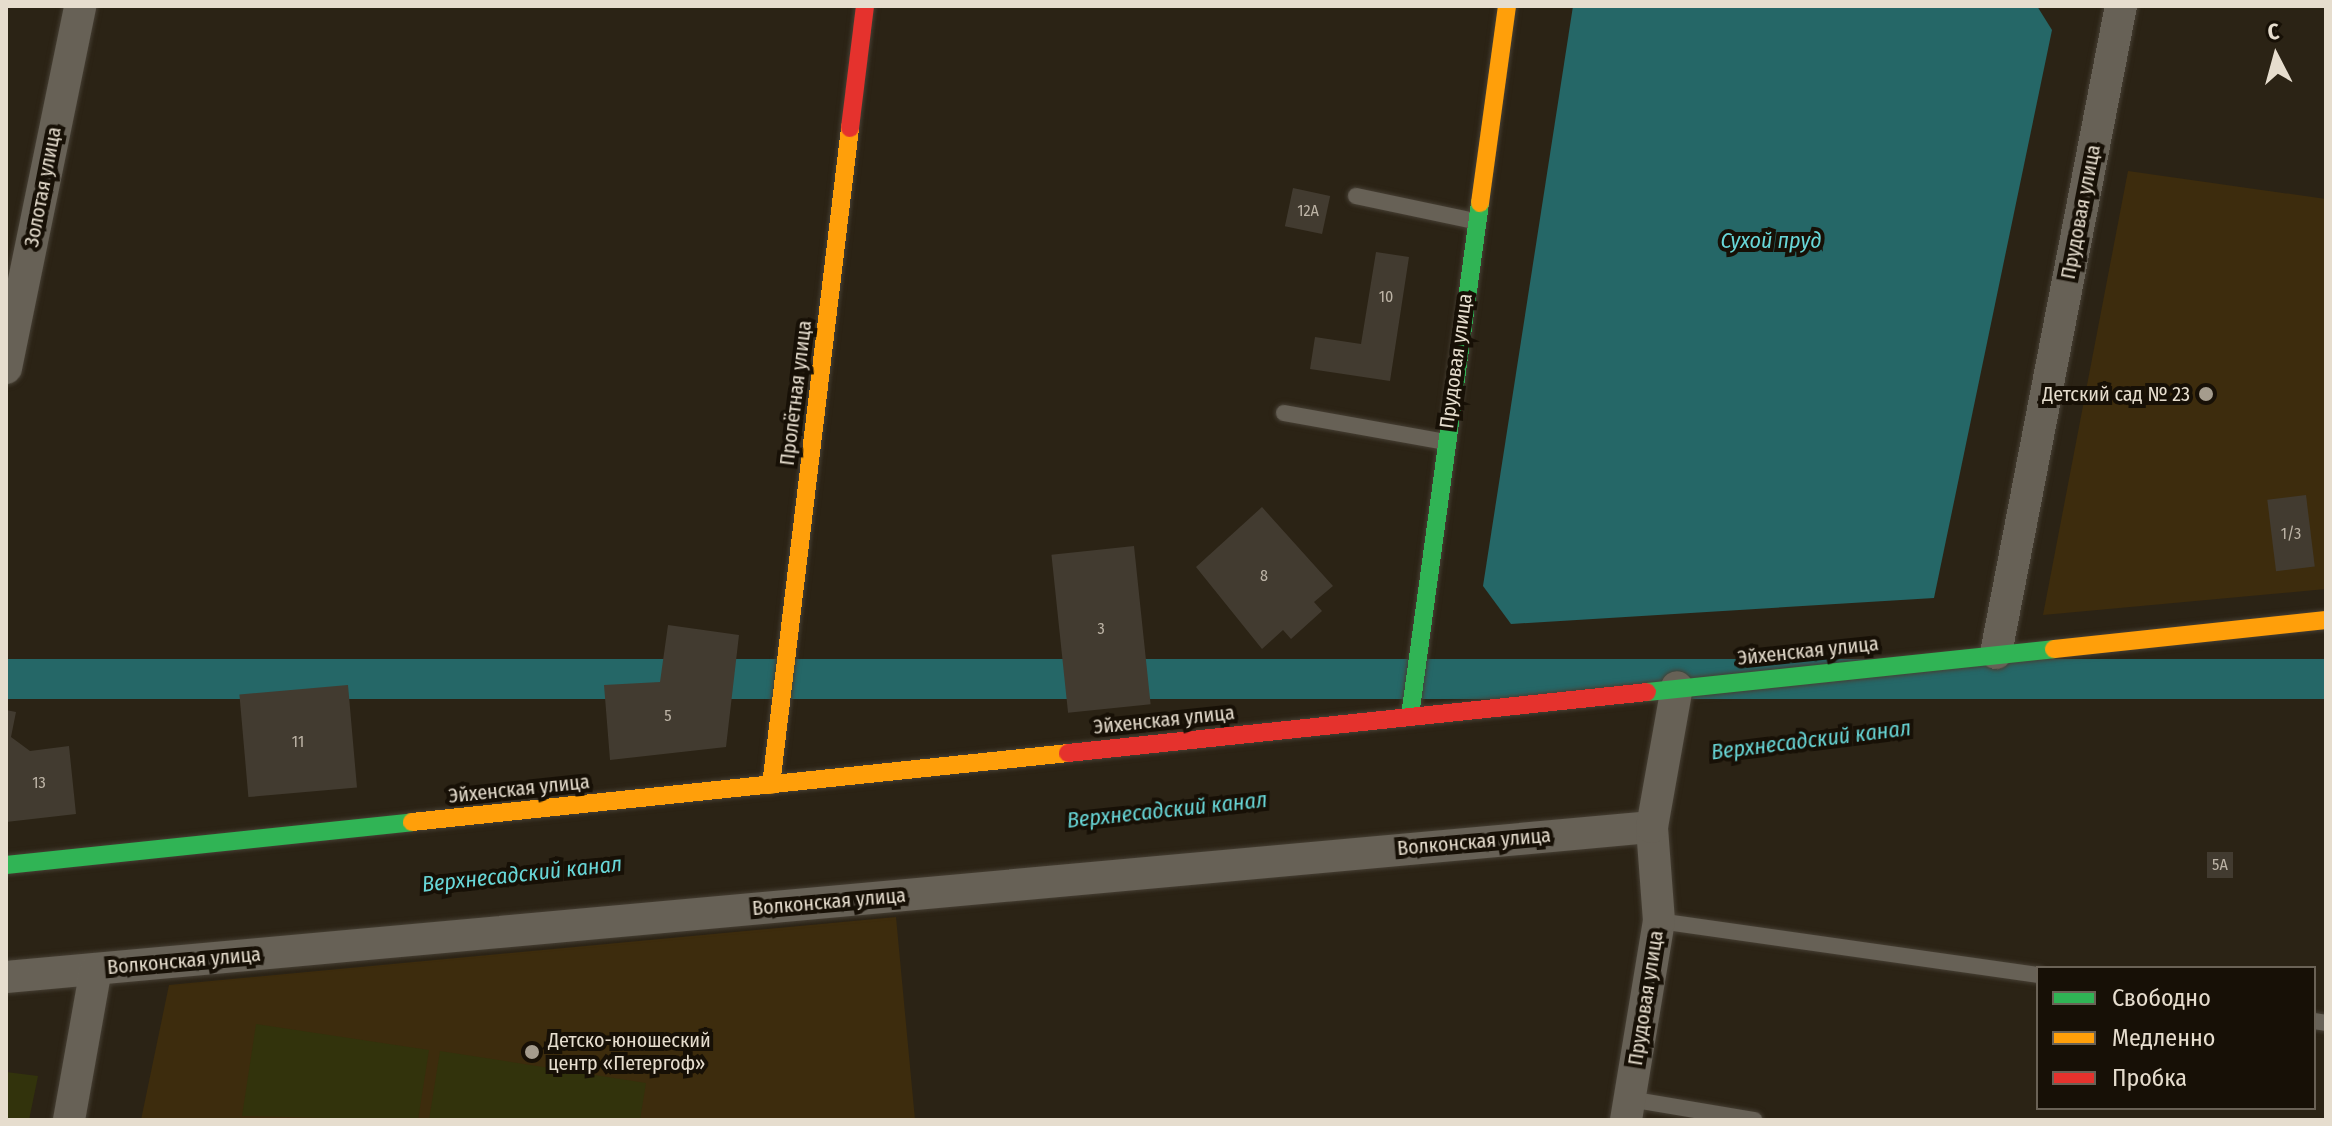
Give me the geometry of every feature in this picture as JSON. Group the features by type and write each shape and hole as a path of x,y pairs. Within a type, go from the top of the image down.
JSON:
{"street":[{"name":"Золотая улица","path":"6,368 80,6"},
{"name":"Пролётная улица","path":"771,785 865,6"},
{"name":"Прудовая улица","path":"1410,716 1475,221 1507,6"},
{"name":"Прудовая улица","path":"1996,653 2121,6"},
{"name":"Эйхенская улица","path":"6,865 1410,716 1675,701 1996,653 2326,620"},
{"name":"Прудовая улица","path":"1628,1109 1659,921 1652,827 1675,701"},
{"name":"Волконская улица","path":"6,977 1652,827"},
{"path":"69,1120 96,969"}],"lane":[{"path":"1356,196 1475,221"},
{"path":"1284,413 1445,442"},
{"path":"1659,921 2036,975"},
{"path":"1628,1109 1754,1120"}],"shaded area":[{"name":"Детский сад № 23","path":"2128,171 2326,199 2326,589 2043,615"},
{"name":"Детско-юношеский центр «Петергоф»","path":"896,917 915,1120 141,1120 169,985"},
{"path":"256,1024 429,1050 418,1120 242,1116"},
{"path":"440,1051 646,1083 640,1120 429,1120"},
{"path":"6,1072 38,1076 29,1120 6,1120"}],"water":[{"name":"Сухой пруд","path":"1573,6 2037,6 2052,30 1934,598 1511,624 1483,586"},
{"path":"6,659 2326,659 2326,699 6,699"}],"building":[{"path":"1293,188 1330,196 1322,234 1285,226"},
{"path":"1376,252 1409,257 1390,381 1310,369 1315,337 1361,344"},
{"path":"2306,495 2315,566 2276,571 2267,500"},
{"path":"1262,507 1333,586 1314,602 1322,611 1291,639 1283,630 1262,649 1196,567"},
{"path":"1134,546 1151,704 1068,713 1051,555"},
{"path":"668,625 739,635 726,747 610,760 604,685 660,682"},
{"path":"348,685 357,788 248,797 239,694"},
{"path":"6,710 16,712 11,737 30,751 69,746 76,814 6,822"},
{"path":"2207,852 2233,852 2233,878 2207,878"}],"traffic: fast":[{"path":"1410,716 1480,203"},
{"path":"1647,692 2054,649"},
{"path":"6,865 412,822"}],"traffic: slow":[{"path":"1480,203 1507,6"},
{"path":"771,785 850,128"},
{"path":"2054,649 2326,620"},
{"path":"412,822 1068,753"}],"traffic: jam":[{"path":"850,128 865,6"},
{"path":"1068,753 1647,692"}],"place":[{"name":"Детский сад № 23","path":"2206,394"},
{"name":"Детско-юношеский центр «Петергоф»","path":"532,1052"}],"water label":[{"name":"Верхнесадский канал","path":"1811,740"},
{"name":"Верхнесадский канал","path":"1167,810"},
{"name":"Верхнесадский канал","path":"522,874"}]}
